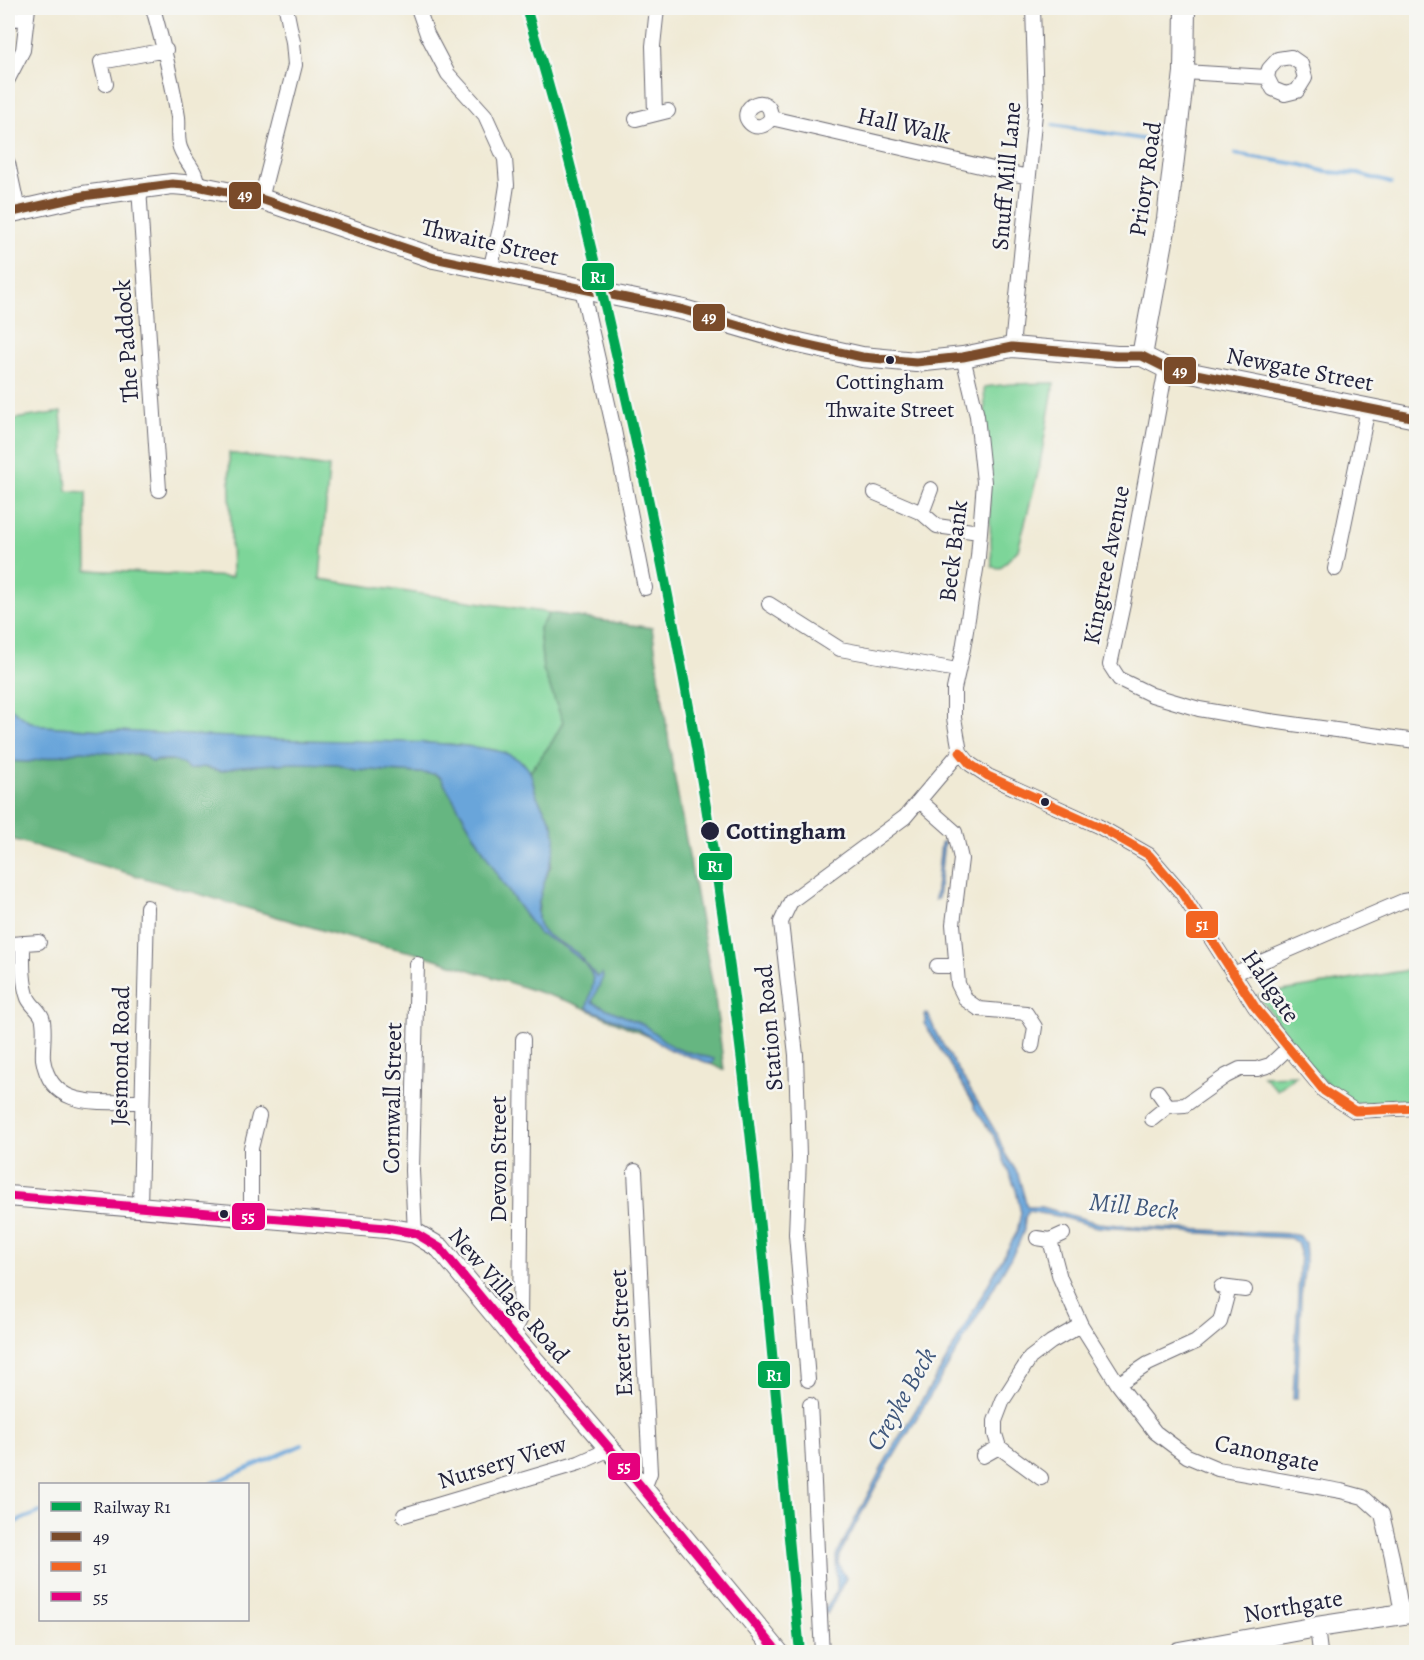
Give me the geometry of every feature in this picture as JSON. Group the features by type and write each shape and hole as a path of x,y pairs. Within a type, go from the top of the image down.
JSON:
{"street":[{"path":"153,8 166,50 178,120 179,147 195,173 197,186"},
{"path":"261,199 295,64 286,8"},
{"path":"418,8 427,34 448,74 485,115 505,159 507,185 490,270"},
{"path":"636,119 662,112 653,46 657,8"},
{"name":"Snuff Mill Lane","path":"1012,347 1036,103 1033,8"},
{"name":"Priory Road","path":"1142,356 1167,219 1184,72 1185,8"},
{"path":"8,20 27,12 23,50 8,79"},
{"path":"106,84 101,62 166,50"},
{"path":"1184,72 1267,77"},
{"name":"Hall Walk","path":"771,118 1028,177"},
{"path":"8,163 13,211"},
{"name":"Thwaite Street","path":"13,211 83,196 139,188 172,184 197,186 261,199 434,258 684,310 790,340 862,357 916,362 963,357"},
{"name":"The Paddock","path":"139,188 159,490"},
{"path":"582,289 614,430 645,588"},
{"name":"Newgate Street","path":"963,357 1012,347 1142,356 1166,368 1416,418"},
{"name":"Beck Bank","path":"960,752 954,718 954,689 978,557 984,482 977,416 963,357"},
{"name":"Kingtree Avenue","path":"1166,368 1124,604 1110,665 1119,679 1152,695 1199,709 1416,741"},
{"path":"1335,569 1368,408"},
{"path":"922,513 931,489"},
{"path":"874,493 922,513 937,526 979,532"},
{"path":"769,604 840,649 957,670"},
{"name":"Station Road","path":"808,1380 796,1234 799,1157 796,1055 781,922 791,901 905,817 960,752"},
{"name":"Hallgate","path":"960,752 970,764 988,776 1100,827 1149,855 1181,892 1255,1007 1287,1049 1324,1091 1355,1111 1416,1108"},
{"path":"920,801 955,832 961,859 953,924 958,984 966,1000 979,1009 1026,1013 1035,1026 1032,1046"},
{"path":"1233,974 1403,900 1416,898"},
{"name":"Jesmond Road","path":"140,1207 148,907"},
{"path":"39,942 17,943 29,999 42,1017 43,1057 46,1073 60,1093 81,1101 141,1102"},
{"name":"Cornwall Street","path":"416,1233 412,1171 417,964"},
{"path":"937,966 956,966"},
{"name":"Devon Street","path":"512,1335 520,1320 515,1054 523,1039"},
{"path":"1152,1119 1168,1106 1185,1105 1226,1076 1240,1070 1257,1070 1270,1065 1287,1049"},
{"path":"1158,1092 1168,1106"},
{"path":"251,1216 251,1148 259,1116"},
{"name":"Exeter Street","path":"635,1171 650,1473 643,1491"},
{"name":"New Village Road","path":"8,1196 386,1228 416,1233 440,1248 778,1653"},
{"name":"Canongate","path":"1063,1234 1044,1239 1081,1325 1118,1384 1155,1432 1187,1456 1218,1469 1363,1497 1382,1514 1409,1613"},
{"path":"1118,1384 1148,1364 1196,1342 1220,1322 1225,1288 1245,1290"},
{"path":"1041,1479 999,1447 995,1434 995,1421 1003,1400 1030,1358 1051,1342 1081,1325"},
{"path":"810,1405 822,1653"},
{"path":"983,1456 999,1447"},
{"name":"Nursery View","path":"405,1515 579,1463 610,1449"},
{"name":"Northgate","path":"1179,1653 1317,1627 1409,1613"},
{"path":"1317,1627 1320,1653"}],"green space":[{"path":"1054,383 1039,469 1018,550 1000,568 992,567 984,387"},
{"path":"61,412 67,491 86,492 87,570 232,577 229,453 329,467 320,579 550,613 539,628 543,669 563,722 552,742 530,772 523,762 495,750 450,744 217,738 43,726 28,721 8,706 8,420"},
{"path":"550,613 652,628 673,769 715,998 724,1070 573,1003 420,954 349,938 8,838 8,761 28,762 81,751 143,755 151,762 177,760 194,769 202,767 221,771 240,766 294,763 337,764 356,769 434,774 441,778 502,882 539,934 540,892 551,865 553,824 537,797 530,772 552,742 563,722 543,669 539,628"},
{"path":"1416,969 1416,1100 1363,1104 1344,1098 1331,1088 1302,1056 1258,995"},
{"path":"1297,1075 1277,1090 1263,1076"}],"water":[{"path":"8,706 28,721 43,726 302,740 421,743 469,746 508,754 527,767 536,795 554,829 555,845 540,898 538,922 543,931 561,945 539,934 502,882 441,778 435,774 356,769 337,764 294,763 240,766 221,771 203,767 188,770 176,761 151,762 143,755 81,751 28,762 8,761"},
{"path":"944,841 938,899 935,900 941,843"},
{"path":"563,944 577,953 597,977 602,973 603,977 592,1002 644,1025 674,1048 714,1059 712,1064 670,1050 638,1029 587,1008 593,983 592,977 587,966 562,946"},
{"path":"925,1014 928,1014 937,1035 997,1134 1004,1152 1018,1174 1027,1207 1042,1207 1098,1223 1299,1236 1305,1243 1306,1255 1301,1296 1297,1399 1293,1399 1300,1252 1297,1243 1290,1238 1097,1227 1028,1211 1017,1247 877,1484 839,1556 838,1563 846,1578 827,1614 824,1610 837,1591 836,1556 891,1450 944,1364 1017,1232 1021,1213 1016,1190 994,1136 974,1108 974,1104 924,1023"}],"waterway":[{"path":"1053,125 1154,141"},
{"path":"1235,154 1303,165 1326,172 1358,174 1391,183"},
{"path":"213,1483 302,1445"},
{"path":"8,1525 39,1512"}],"railway":[{"path":"526,8 567,153 615,349 657,539 697,753 720,896 751,1139 800,1652"}],"rail line":[{"name":"R1","path":"526,8 567,153 615,349 657,539 697,753 720,896 751,1139 800,1652"}],"transit line":[{"name":"49","path":"8,213 83,196 172,184 197,186 261,199 434,258 684,310 790,341 862,357 916,362 963,357 1012,347 1142,356 1166,368 1416,418"},
{"name":"51","path":"960,752 970,764 988,776 1100,827 1149,855 1181,892 1255,1007 1324,1091 1355,1111 1416,1108"},
{"name":"55","path":"8,1196 386,1228 415,1233 440,1248 778,1652"}],"place":[{"name":"Cottingham Thwaite Street","path":"890,360"},
{"name":"Cottingham","path":"710,831"}],"water label":[{"name":"Mill Beck","path":"1134,1206"},
{"name":"Creyke Beck","path":"901,1399"}]}
